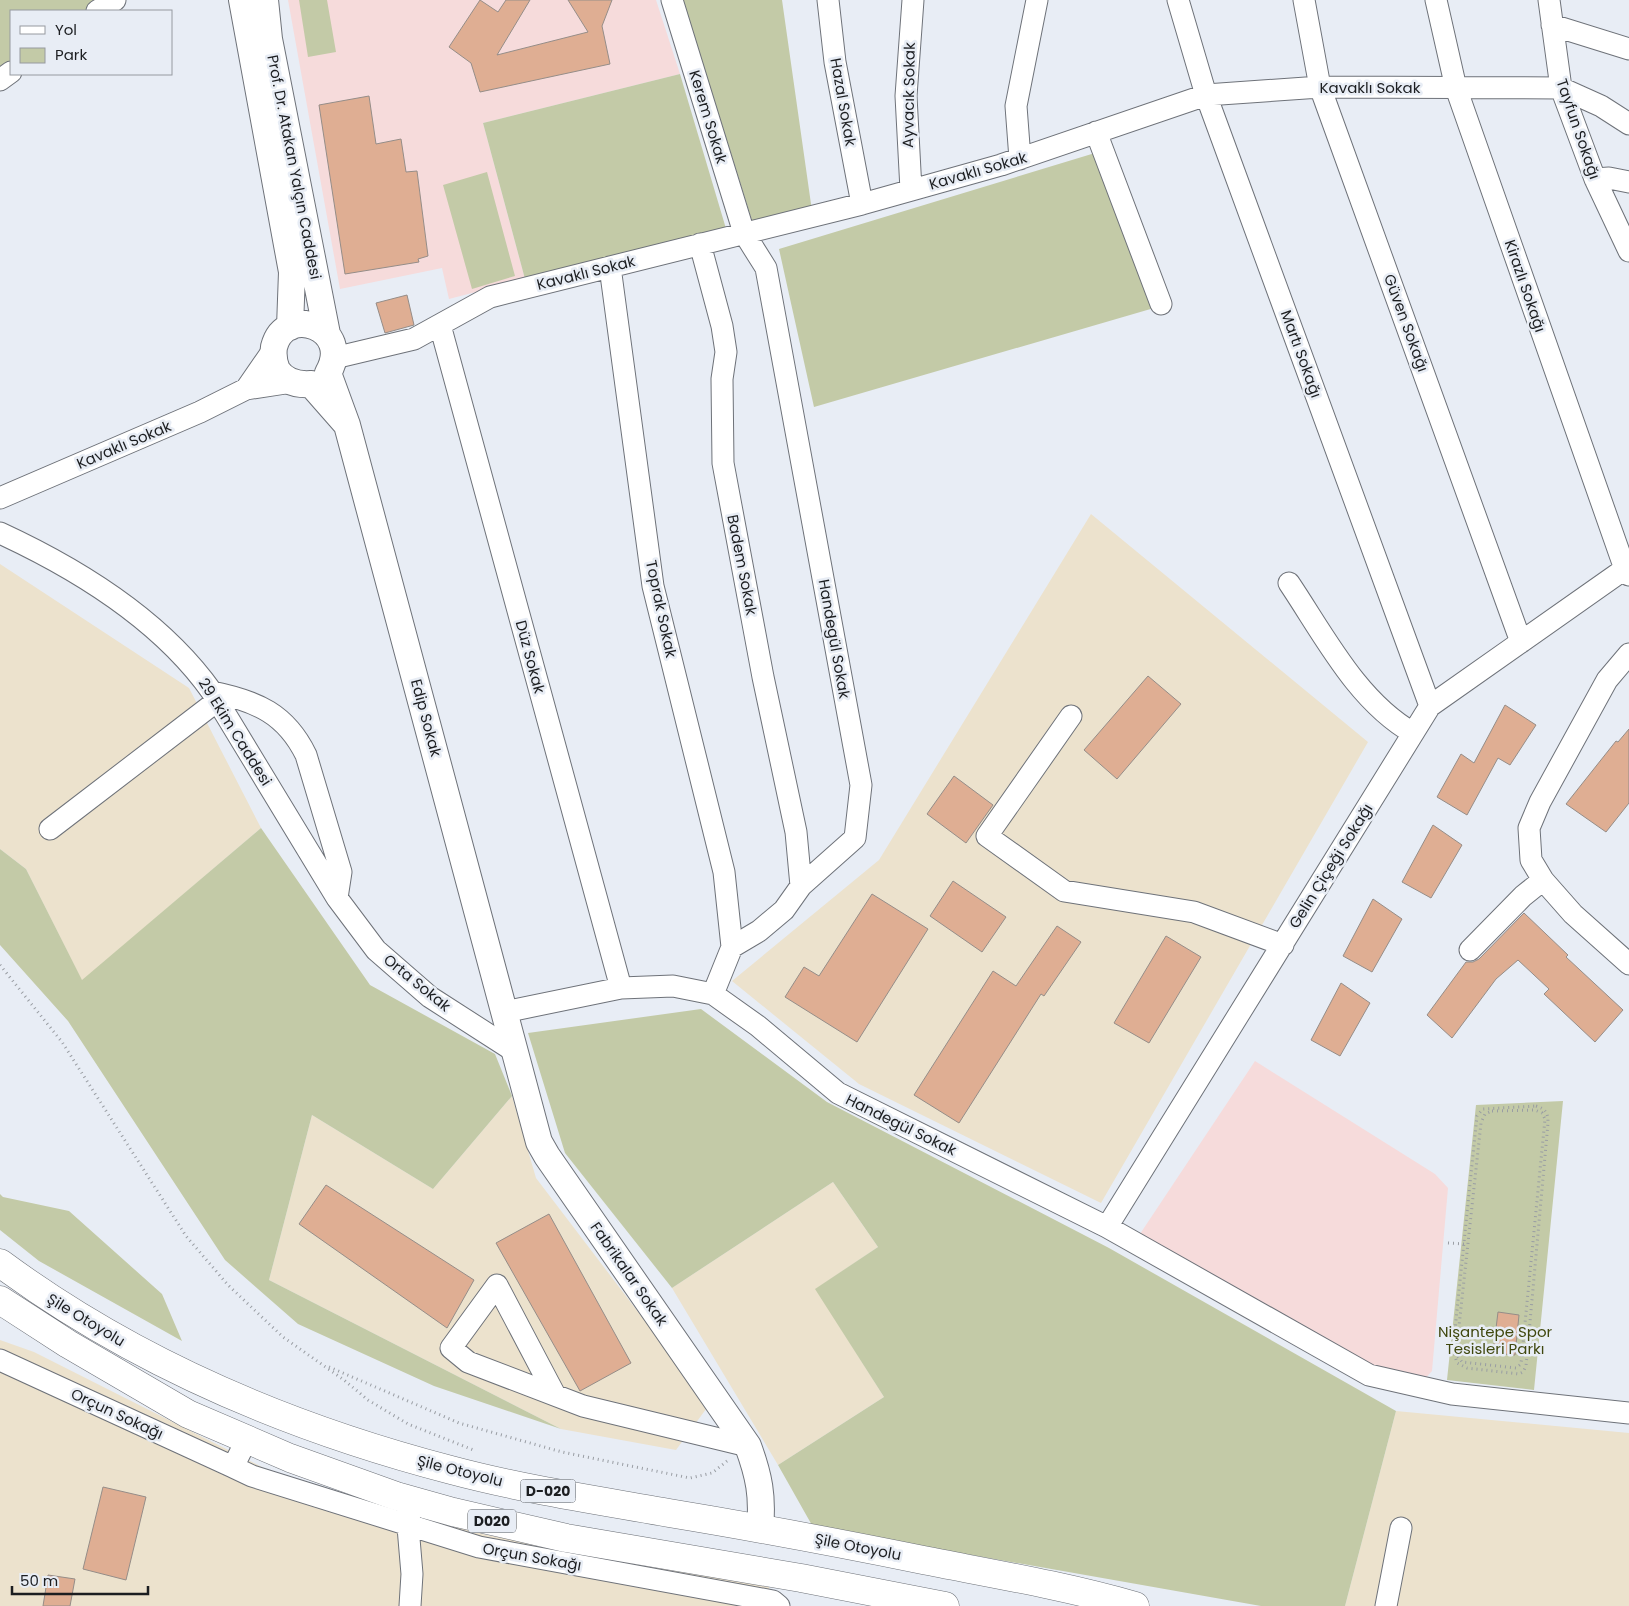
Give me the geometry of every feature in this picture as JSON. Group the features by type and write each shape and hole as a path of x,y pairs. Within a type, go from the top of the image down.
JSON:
{"highway":[{"name":"Şile Otoyolu","path":"0,1263 106,1334 193,1379 363,1445 502,1482 760,1528 1002,1575 1135,1606"},
{"name":"Şile Otoyolu","path":"0,1300 68,1344 188,1414 410,1513 801,1578 945,1606"},
{"path":"0,1316 68,1344"}],"main road":[{"name":"Prof. Dr. Atakan Yalçın Caddesi","path":"242,0 292,272 290,327"},
{"name":"Prof. Dr. Atakan Yalçın Caddesi","path":"265,0 269,39 319,366"},
{"path":"310,324 319,366 277,370 274,350 282,332 290,327 310,324"},
{"name":"Edip Sokak","path":"319,366 347,425 504,1012"},
{"name":"Fabrikalar Sokak","path":"504,1012 534,1128 547,1156 748,1446 757,1470 762,1501 760,1528"}],"street":[{"path":"99,10 115,0"},
{"name":"Kerem Sokak","path":"672,0 744,233"},
{"name":"Hazal Sokak","path":"828,0 836,62 862,204"},
{"name":"Ayvacık Sokak","path":"911,190 906,96 913,0"},
{"path":"1020,159 1016,106 1037,0"},
{"name":"Martı Sokağı","path":"1178,0 1206,95 1430,706"},
{"name":"Güven Sokağı","path":"1304,0 1320,87 1521,642"},
{"name":"Kirazlı Sokağı","path":"1436,0 1456,88 1628,570"},
{"name":"Tayfun Sokağı","path":"1548,0 1561,88 1596,179 1629,251"},
{"path":"1552,24 1629,49"},
{"name":"Kavaklı Sokak","path":"0,498 200,412 246,389 414,339 490,297 862,204 1020,159 1206,95 1320,87 1561,88 1601,106 1629,124"},
{"path":"1096,132 1161,304"},
{"path":"1596,179 1609,178 1629,182"},
{"name":"Handegül Sokak","path":"732,947 758,931 784,910 801,886 855,838 861,785 766,268 744,233"},
{"name":"Badem Sokak","path":"700,244 722,326 726,352 722,379 723,463 763,676 796,832 801,886"},
{"name":"Toprak Sokak","path":"610,267 653,586 724,872 732,947"},
{"name":"Düz Sokak","path":"440,325 620,988"},
{"path":"246,389 274,350"},
{"name":"29 Ekim Caddesi","path":"0,533 25,544 111,595 151,626 195,668 215,696 337,898"},
{"name":"Gelin Çiçeği Sokağı","path":"1107,1227 1430,706 1628,570"},
{"path":"1289,583 1366,695 1388,717 1413,733"},
{"path":"1629,654 1607,680 1540,802 1529,828 1531,860 1543,880 1573,914 1629,964"},
{"path":"50,829 215,696 243,700 276,716 298,738 306,755 341,872 337,898"},
{"path":"1071,716 987,836 1064,891 1194,912 1283,945"},
{"path":"1470,950 1523,896 1543,880"},
{"name":"Orta Sokak","path":"337,898 376,950 398,972 430,997 514,1051"},
{"path":"714,994 732,947"},
{"name":"Handegül Sokak","path":"504,1012 620,988 673,986 714,994 758,1026 838,1094 1107,1227 1369,1375 1452,1394 1629,1412"},
{"path":"555,1396 497,1285 451,1348 468,1362 555,1396 583,1406 748,1446"},
{"name":"Orçun Sokağı","path":"0,1360 252,1476 410,1513 478,1547 773,1601 779,1606"},
{"path":"233,1468 247,1439"},
{"path":"410,1513 412,1574 410,1606"},
{"path":"1386,1606 1401,1528"}],"path":[{"path":"0,965 62,1042 186,1236 228,1285 276,1330 368,1400 408,1424 480,1453"},
{"path":"1465,1244 1456,1354 1462,1362 1516,1368 1521,1364 1542,1153 1545,1119 1539,1111 1492,1111 1487,1112 1482,1118 1465,1244 1453,1349 1454,1358 1457,1363 1467,1368 1523,1372 1526,1366 1548,1123 1548,1113 1544,1108 1536,1106 1492,1108 1482,1109 1479,1112 1465,1244"},
{"path":"1448,1243 1465,1244"},
{"path":"318,1362 360,1382 459,1423 562,1452 690,1478 712,1474 748,1446"}],"shaded area":[{"path":"288,0 656,0 680,74 483,123 525,279 449,299 442,268 340,289"},
{"path":"1091,514 1368,742 1101,1203 859,1084 732,981 879,860"},
{"path":"0,564 189,688 261,828 82,981 26,869 0,849"},
{"path":"1255,1061 1435,1174 1448,1188 1432,1371 1421,1383 1407,1385 1136,1240"},
{"path":"512,1096 536,1178 709,1405 676,1450 561,1429 269,1280 312,1115 433,1189"},
{"path":"833,1182 878,1247 816,1289 884,1397 778,1465 672,1288"},
{"path":"0,1340 34,1352 274,1473 487,1535 769,1587 771,1606 0,1606"},
{"path":"1396,1411 1629,1433 1629,1606 1345,1606"}],"green space":[{"path":"0,0 117,0 100,10 10,10 10,64 0,70"},
{"path":"299,0 327,0 336,52 308,57"},
{"path":"683,0 782,0 812,211 754,227"},
{"path":"680,74 727,232 525,279 483,123"},
{"path":"1095,153 1154,308 814,407 779,249"},
{"path":"487,172 515,276 472,289 443,185"},
{"path":"261,828 370,985 495,1054 512,1096 433,1189 312,1115 269,1280 561,1429 434,1386 298,1324 225,1260 68,1021 0,945 0,849 26,869 82,980"},
{"path":"701,1009 827,1102 1109,1248 1396,1411 1345,1606 1261,1606 813,1527 778,1465 884,1397 815,1289 878,1247 833,1182 672,1288 565,1153 528,1033"},
{"name":"Nişantepe Spor Tesisleri Parkı","path":"1563,1101 1534,1390 1447,1380 1476,1105"},
{"path":"0,1194 3,1197 69,1211 162,1294 182,1341 39,1261 0,1230"}],"building":[{"path":"480,0 498,12 506,0 530,0 497,55 588,32 568,0 612,0 602,26 610,64 480,92 471,63 449,47"},
{"path":"369,96 376,144 401,139 406,172 417,171 428,256 418,259 419,262 345,274 319,105"},
{"path":"407,295 414,325 385,333 376,303"},
{"path":"1148,676 1181,704 1117,779 1084,750"},
{"path":"1505,705 1536,725 1510,765 1498,758 1467,815 1437,797 1461,754 1474,763"},
{"path":"1629,729 1629,803 1606,832 1566,804 1616,741 1618,742"},
{"path":"954,776 993,805 966,843 927,814"},
{"path":"1433,825 1462,845 1431,898 1402,882"},
{"path":"953,881 1006,917 982,952 930,916"},
{"path":"872,894 928,929 857,1042 785,997 804,967 819,976"},
{"path":"1373,899 1402,919 1372,972 1343,956"},
{"path":"1524,913 1568,955 1566,957 1623,1010 1595,1042 1544,994 1549,989 1518,960 1496,979 1452,1038 1427,1015 1466,962 1473,962 1479,959"},
{"path":"1057,926 1081,942 1044,996 1041,994 959,1123 914,1095 993,971 1016,986"},
{"path":"1166,936 1201,957 1149,1043 1114,1023"},
{"path":"1341,983 1370,1003 1340,1056 1311,1040"},
{"path":"326,1185 474,1280 447,1328 299,1224"},
{"path":"549,1214 631,1363 580,1391 496,1243"},
{"path":"1498,1312 1519,1315 1515,1355 1493,1353"},
{"path":"103,1487 146,1497 126,1580 83,1569"},
{"path":"48,1575 75,1579 70,1606 43,1606"}]}
